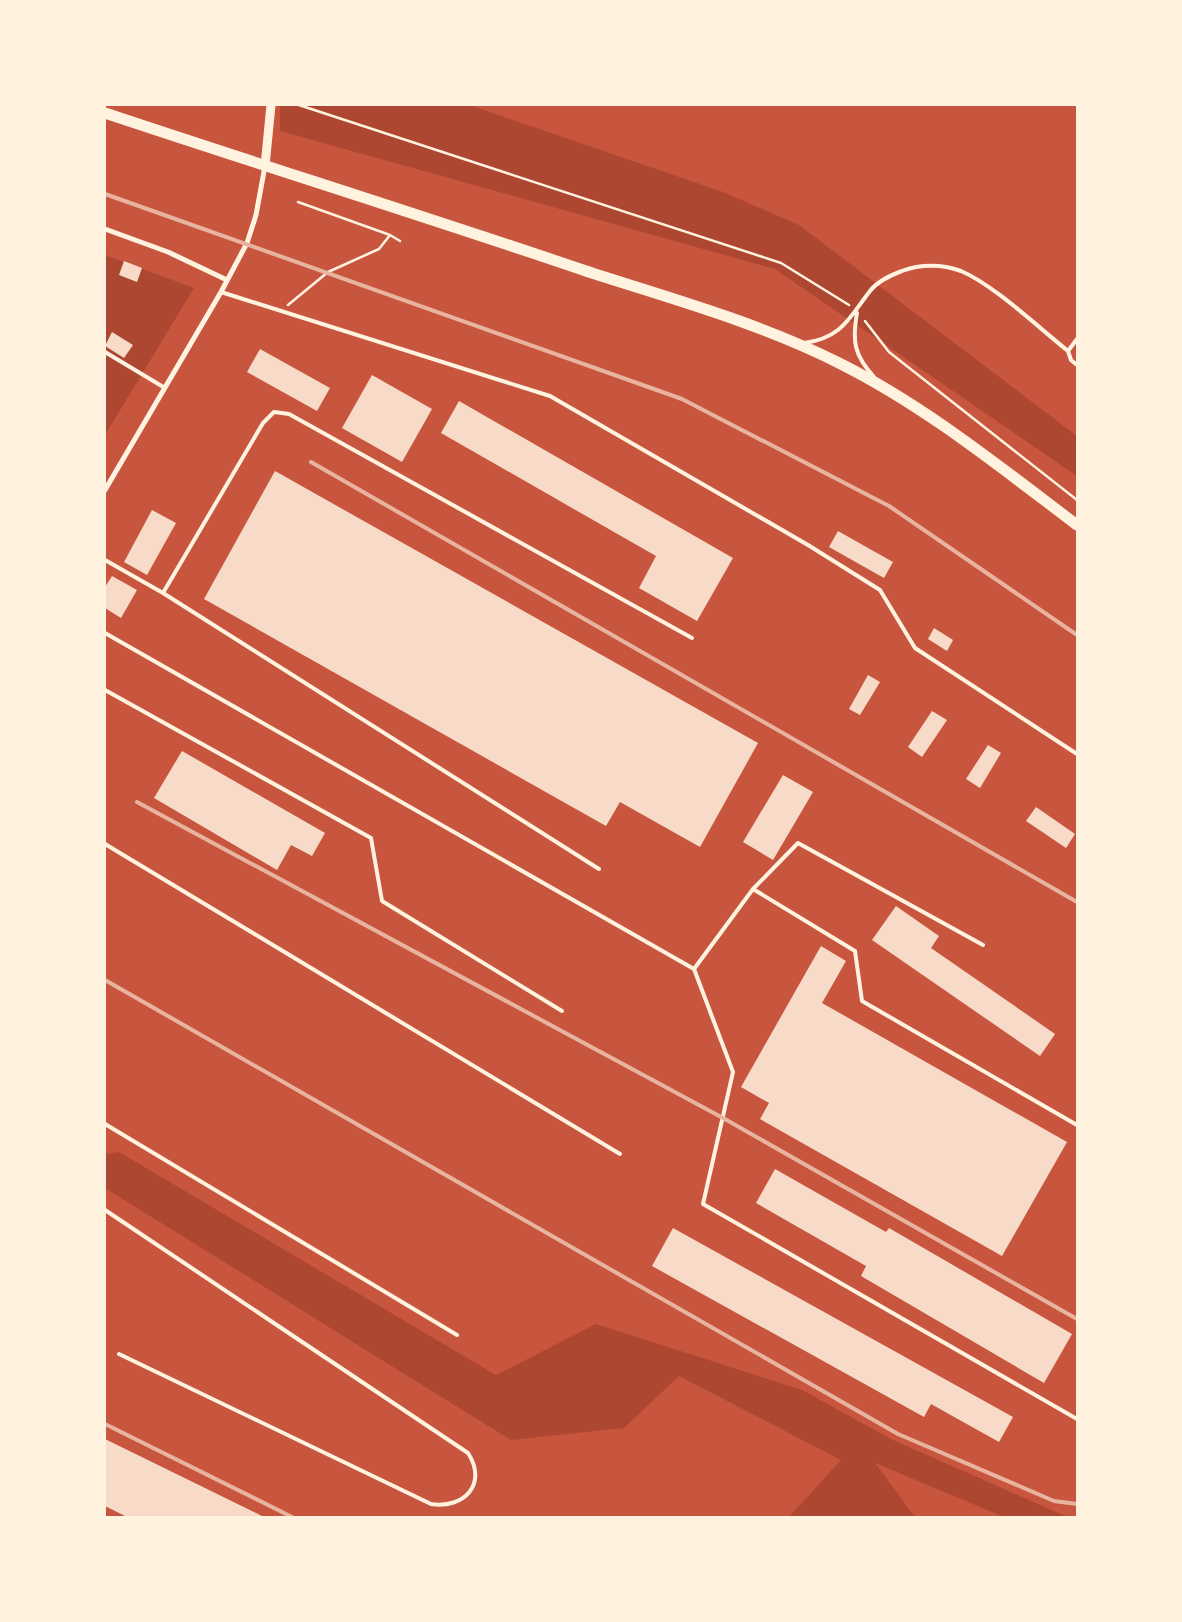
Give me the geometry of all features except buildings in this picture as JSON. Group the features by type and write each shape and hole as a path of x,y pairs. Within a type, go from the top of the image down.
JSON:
{"main road":[{"path":"105,113 731,319 798,344 838,362 956,433 1077,525"}],"street":[{"path":"105,490 221,292 247,243 256,215 265,166 270,105"},
{"path":"105,229 168,252 227,280"}],"lane":[{"path":"798,344 815,342 832,335 844,327 871,290 891,275 912,267 938,266 962,272 996,294 1068,351 1071,360 1077,365"},
{"path":"221,292 550,396 808,545 880,590 915,648 1077,754"},
{"path":"857,310 853,335 857,354 882,387"},
{"path":"1068,351 1077,339"},
{"path":"105,352 165,388"},
{"path":"163,593 263,423 274,412 289,414 692,638"},
{"path":"105,560 163,593 599,869"},
{"path":"105,633 694,968 732,1072 703,1204 1077,1419"},
{"path":"105,690 371,838 382,901 562,1011"},
{"path":"694,968 753,889 798,843 983,945"},
{"path":"105,844 620,1154"},
{"path":"753,889 855,951 862,1001 1077,1125"},
{"path":"105,1124 457,1335"},
{"path":"105,1210 468,1453 475,1464 477,1476 474,1485 466,1495 455,1503 444,1506 431,1504 119,1354"}],"path":[{"path":"299,105 781,264 857,310 889,352 1077,500"},
{"path":"298,202 400,241"},
{"path":"281,310 328,272 379,249 390,236"}],"shaded area":[{"path":"280,105 469,105 723,192 799,225 1077,436 1077,476 775,269 280,131"},
{"path":"105,255 194,288 105,435"},
{"path":"119,1152 496,1375 596,1324 802,1390 891,1439 1065,1516 1075,1517 1004,1517 875,1463 915,1517 789,1517 841,1460 679,1376 624,1428 511,1440 105,1188 105,1154"}],"railway":[{"path":"105,194 682,399 889,506 1077,635"},
{"path":"311,462 1077,902"},
{"path":"137,802 723,1118 1077,1319"},
{"path":"105,980 898,1434 1054,1501 1077,1504"},
{"path":"105,1424 292,1517"}]}
